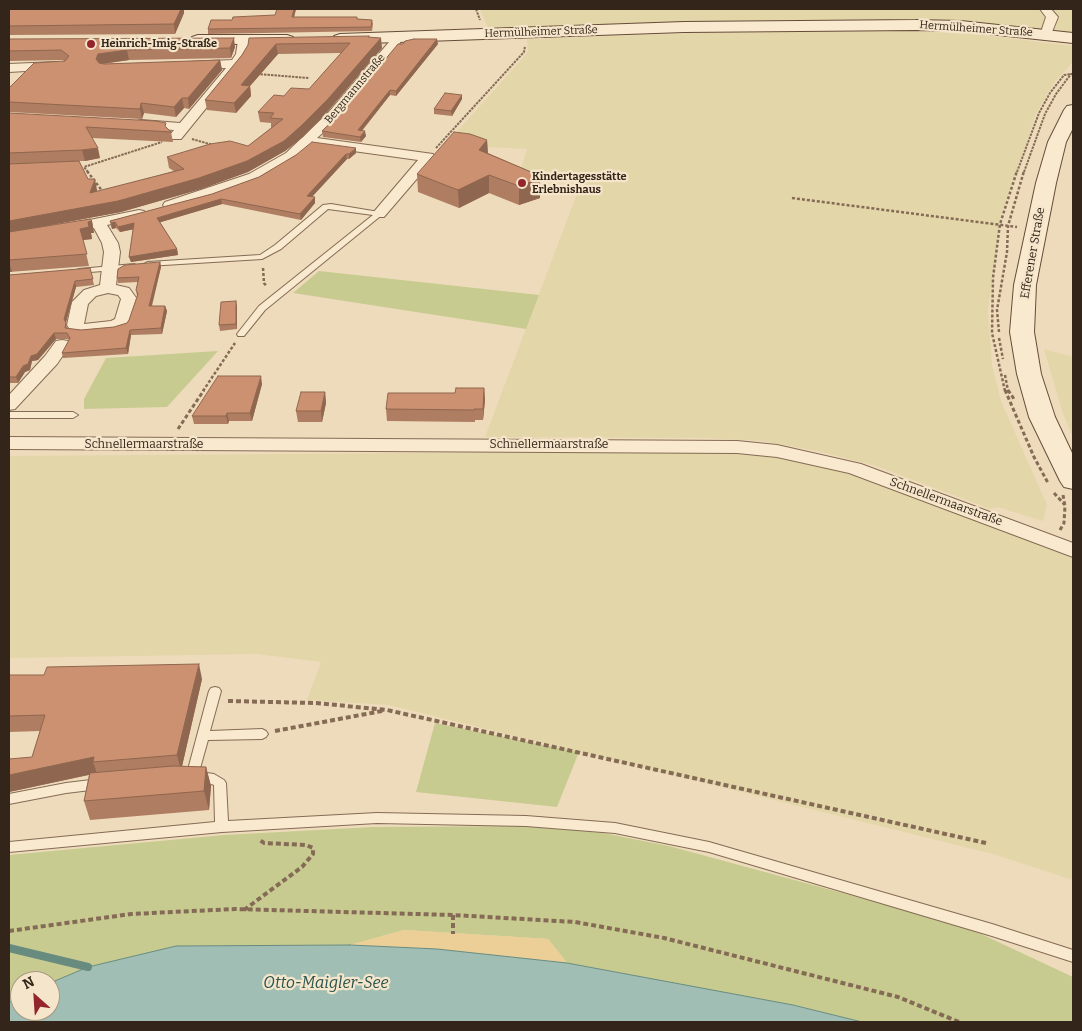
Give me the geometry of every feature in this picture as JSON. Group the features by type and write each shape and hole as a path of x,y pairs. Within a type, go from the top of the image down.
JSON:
{"street":[{"path":"1045,9 1052,17 1046,35"},
{"name":"Hermülheimer Straße","path":"322,40 717,26 916,25 961,26 1073,38"},
{"name":"Bergmannstraße","path":"48,232 123,218 207,194 254,176 292,156 335,114 399,37"},
{"path":"179,40 302,40"},
{"path":"125,124 177,134 233,68 242,54 244,40"},
{"path":"178,65 233,68"},
{"path":"9,68 63,66"},
{"path":"21,80 33,67"},
{"name":"Efferener Straße","path":"1073,110 1057,142 1046,183 1025,285 1022,332 1029,374 1042,417 1073,481"},
{"name":"Bergmannstraße","path":"309,141 428,157"},
{"path":"379,214 428,157"},
{"path":"99,223 110,243 111,268 108,288"},
{"path":"10,404 52,360 62,345"},
{"name":"Schnellermaarstraße","path":"9,443 700,446 777,451 854,468 1073,550"}],"lane":[{"path":"66,272 262,257 278,247 326,207 331,206 379,214"},
{"path":"241,334 256,314 280,293 379,214"},
{"path":"10,404 73,415"},
{"path":"214,696 203,736 188,777 214,779 220,783 222,827"},
{"path":"203,736 262,734"},
{"path":"9,799 66,788 108,783"},
{"path":"9,847 222,827 376,818 526,821 615,828 709,847 983,927 1073,956"}],"path":[{"path":"428,157 524,52 522,34"},
{"path":"233,68 308,78"},
{"path":"123,218 84,167 177,134 214,146"},
{"path":"792,198 1000,224"},
{"path":"262,257 264,283 267,287 280,293"},
{"path":"169,445 241,334"},
{"path":"214,696 388,710 986,844"},
{"path":"262,734 388,710"},
{"path":"244,910 302,867 313,854 313,848 306,845 264,843 252,836 249,825"},
{"path":"9,931 131,914 244,910 453,915 575,922 664,938 898,997 959,1022"},
{"path":"452,934 453,915"}],"shaded area":[{"path":"480,9 1073,9 1073,33 930,19 499,30 488,28"},
{"path":"905,31 973,34 1073,46 1073,62 1053,84 1036,114 1000,219 988,311 992,365 1001,401 1047,505 1043,521 998,507 990,509 876,466 817,451 762,441 703,438 485,437 584,175 521,169 527,149 445,145 528,52 527,39 697,33"},
{"path":"1044,349 1073,357 1073,437 1062,411"},
{"path":"734,452 792,459 854,473 1073,556 1073,880 993,854 389,705 307,700 321,662 257,654 9,658 9,456"}],"green space":[{"path":"319,271 539,295 526,329 293,293"},
{"path":"218,351 167,407 84,409 84,399 106,358"},
{"path":"435,723 579,752 557,807 416,792"},
{"path":"522,826 603,833 669,846 964,926 1073,977 1073,1022 862,1022 793,1005 567,963 548,939 404,930 350,945 176,946 88,967 60,979 60,971 10,971 9,1003 9,855 224,835 373,827"}],"sand":[{"path":"404,930 548,939 567,963 437,949 350,945"}],"water":[{"name":"Otto-Maigler-See","path":"350,945 437,949 567,963 793,1005 862,1022 9,1022 10,1002 10,1021 60,1021 60,979 88,967 176,946"}],"building":[{"path":"181,9 174,24 9,26 9,10"},
{"path":"277,9 294,9 292,17 357,17 357,19 372,20 371,27 208,29 211,20 232,20 233,17 275,15"},
{"path":"369,36 381,38 328,99 284,141 247,161 199,178 118,201 9,221 9,164 79,161 88,179 95,179 90,193 184,169 167,157 210,144 230,141 248,146 283,119 270,118 274,113 258,112 274,95 284,96 291,88 309,89 350,43 276,44 241,85 250,86 234,103 205,100 242,55 248,45 249,38"},
{"path":"234,38 230,48 127,50 98,54 96,59 99,63 104,64 220,60 188,98 182,98 174,107 141,103 140,109 9,102 9,88 34,63 65,61 69,56 61,50 9,51 9,39"},
{"path":"414,39 437,39 396,91 390,90 358,130 365,131 360,137 322,131 341,113 398,44"},
{"path":"445,93 462,95 451,111 434,109"},
{"path":"9,113 156,121 166,123 165,126 171,132 86,127 98,148 9,153"},
{"path":"454,132 470,134 487,140 479,150 536,174 532,176 540,179 519,186 489,175 458,190 417,174"},
{"path":"312,142 356,148 349,154 346,154 307,196 315,197 300,214 221,199 157,218 177,249 129,257 134,223 118,227 115,222 111,223 110,221 212,194 259,177 296,155"},
{"path":"90,219 92,221 88,222 89,227 80,229 87,254 9,260 9,232"},
{"path":"160,262 149,306 165,306 161,328 130,330 126,348 62,353 70,338 67,333 54,333 37,354 31,356 28,364 23,366 16,377 9,377 9,275 90,268 93,279 75,281 64,319 66,323 65,328 81,330 114,327 127,323 138,294 136,290 139,277 117,278 118,269 125,265"},
{"path":"236,301 236,324 219,325 221,302"},
{"path":"218,376 261,376 250,413 227,413 226,416 192,416"},
{"path":"456,388 484,388 483,409 386,409 388,393 455,393"},
{"path":"301,392 325,392 321,411 296,411"},
{"path":"199,664 177,755 93,762 94,757 9,775 9,759 32,757 45,715 9,716 9,675 44,675 47,667"},
{"path":"173,766 206,767 204,791 84,801 90,773"}],"waterway":[{"path":"9,948 88,967"}],"place":[{"name":"Heinrich-Imig-Straße","path":"91,44"},
{"name":"Kindertagesstätte Erlebnishaus","path":"522,183"}]}
